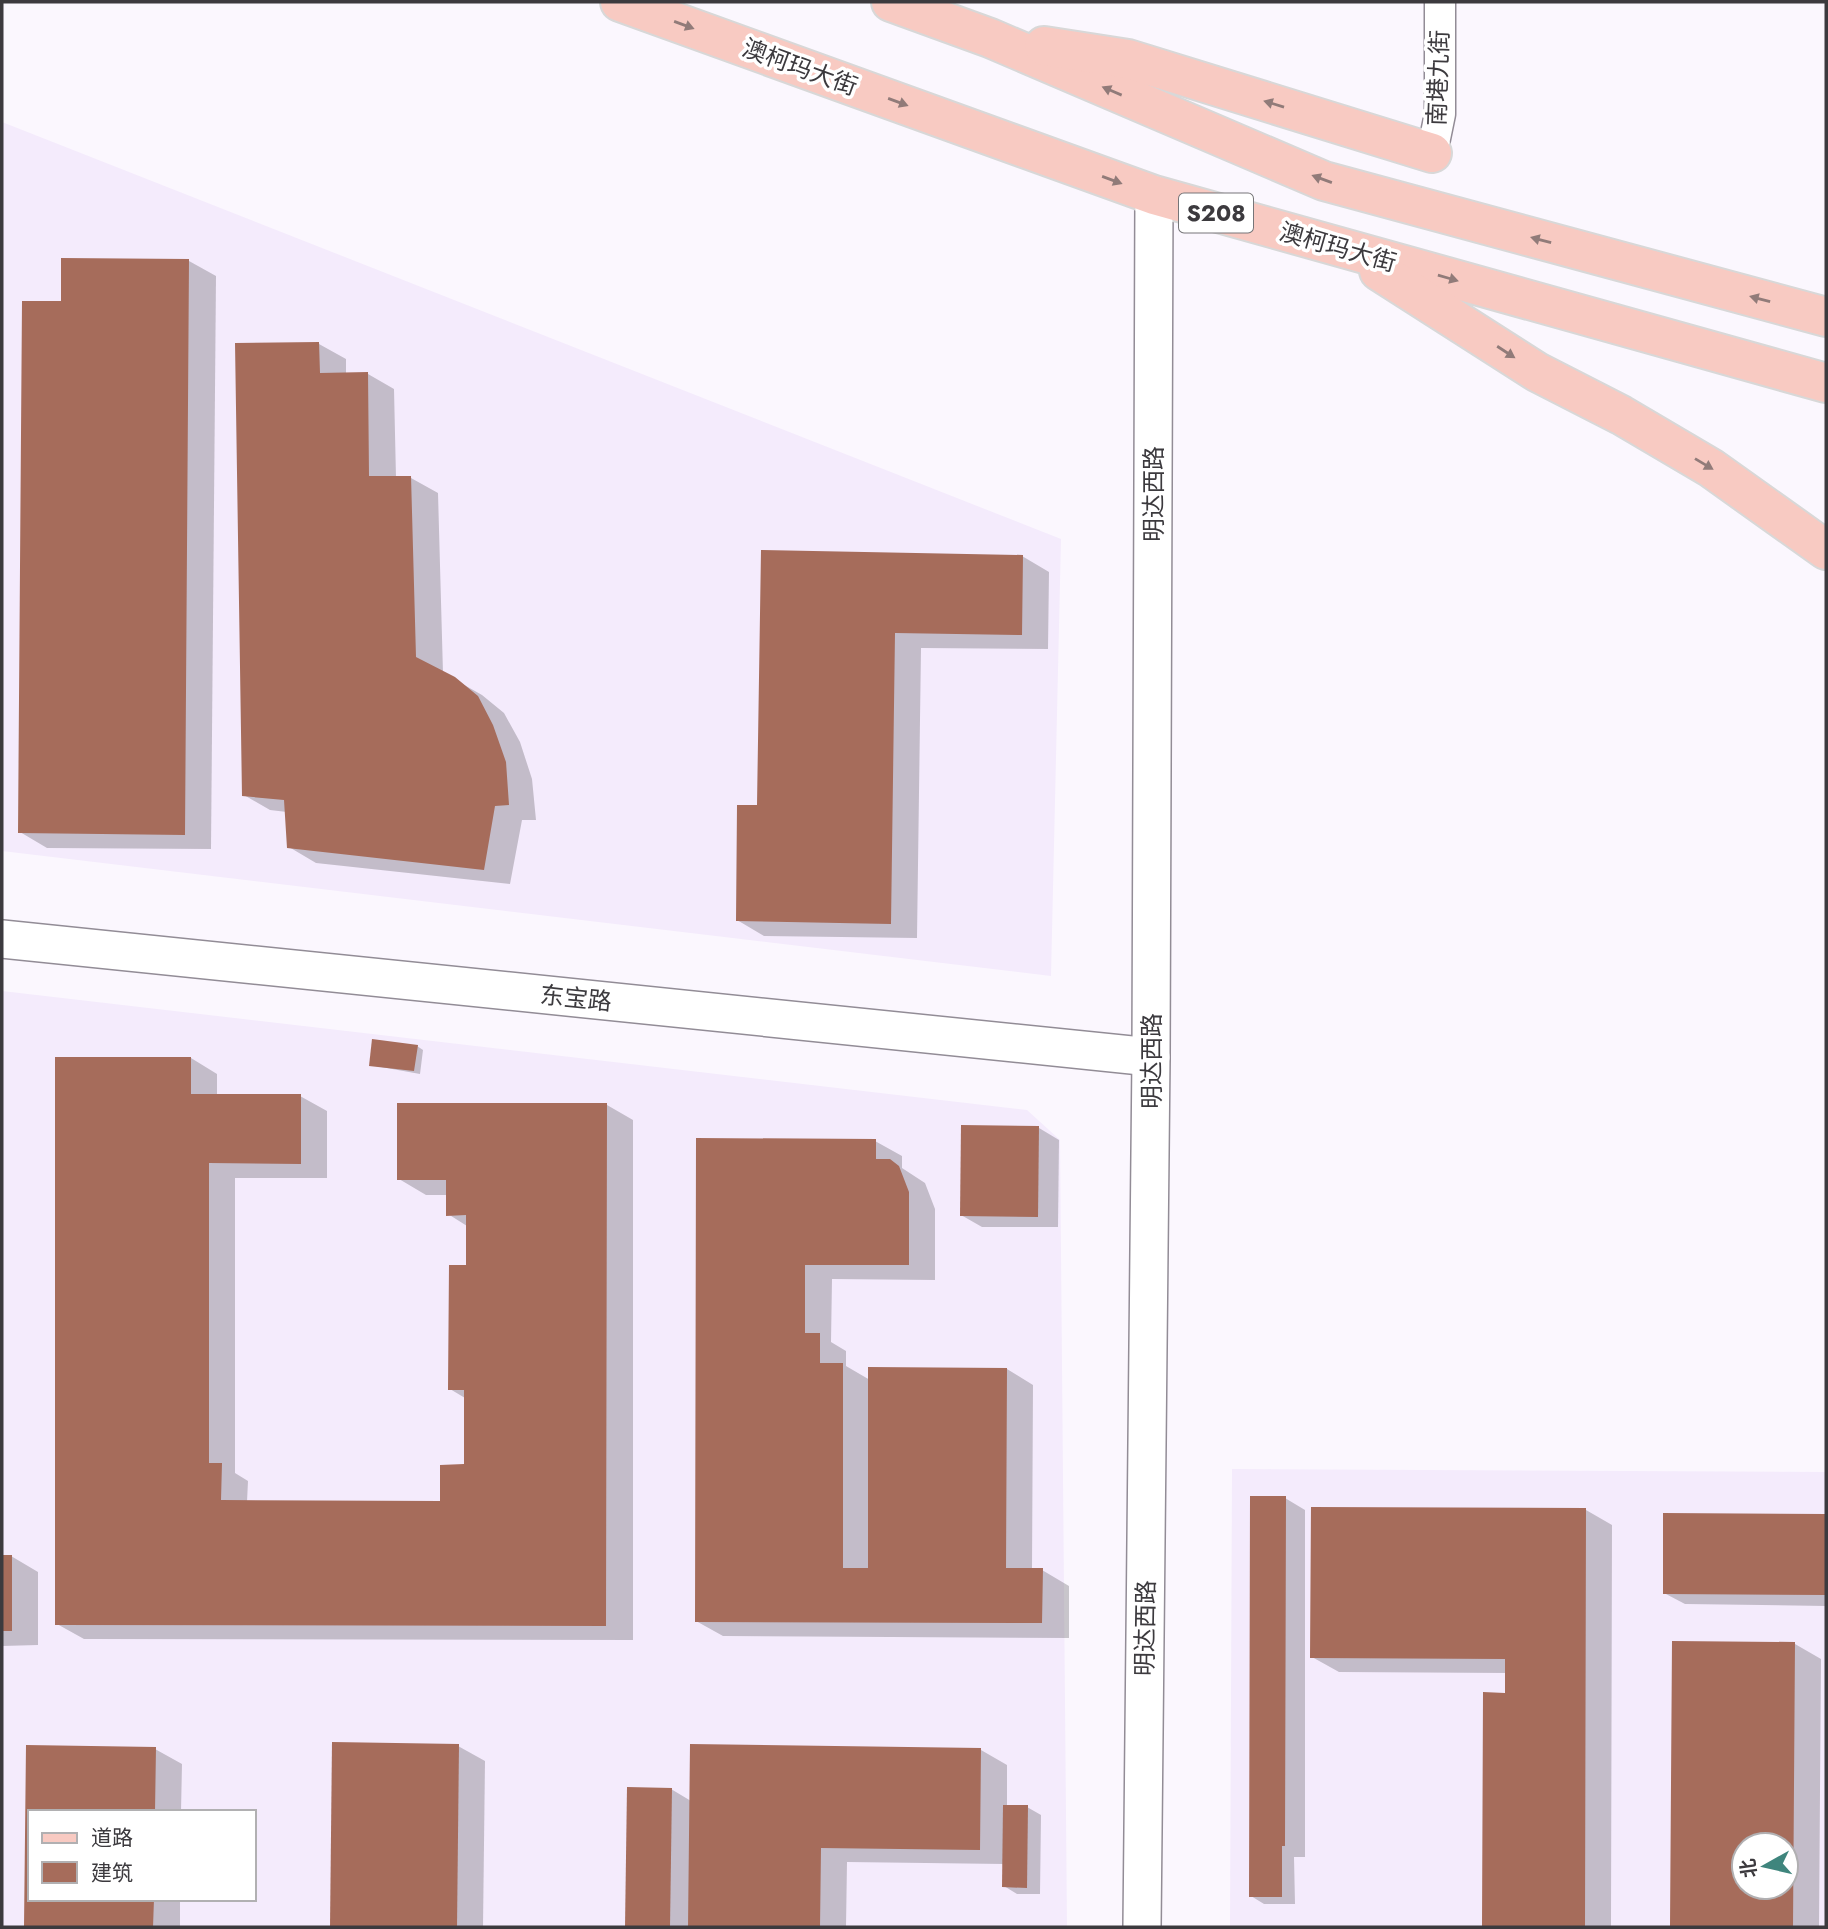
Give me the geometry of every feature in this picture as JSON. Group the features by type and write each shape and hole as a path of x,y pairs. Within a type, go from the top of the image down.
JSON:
{"main road":[{"name":"澳柯玛大街","path":"620,2 1154,195 1826,383"},
{"path":"891,2 989,38 1324,181 1826,317"},
{"path":"989,38 1128,59 1432,153"},
{"path":"1345,249 1537,372 1621,415 1711,468 1826,550"}],"street":[{"name":"南塂九街","path":"1432,153 1440,114 1440,2"},
{"name":"明达西路","path":"1142,1927 1151,1057 1154,195"},
{"name":"东宝路","path":"2,939 1151,1057"}],"shaded area":[{"path":"2,122 1061,539 1051,976 2,851"},
{"path":"2,991 1027,1110 1060,1140 1067,1927 2,1927"},
{"path":"1232,1469 1826,1472 1826,1927 1230,1927"}],"building":[{"path":"61,258 189,259 185,835 18,833 22,301 61,301"},
{"path":"319,342 320,373 368,372 369,476 411,476 416,657 455,677 478,696 493,725 506,762 509,805 495,806 484,870 287,848 284,800 242,796 235,343"},
{"path":"761,550 1023,555 1022,635 895,633 891,924 736,921 737,805 757,805"},
{"path":"372,1039 418,1045 414,1071 369,1066"},
{"path":"55,1057 191,1057 191,1094 301,1094 301,1164 209,1163 209,1463 222,1463 221,1500 440,1501 440,1465 464,1464 464,1390 448,1390 449,1265 466,1265 466,1215 446,1216 446,1180 397,1180 397,1103 607,1103 606,1626 55,1625"},
{"path":"961,1125 1039,1126 1038,1217 960,1216"},
{"path":"696,1138 876,1139 876,1159 890,1159 899,1166 909,1192 909,1265 805,1265 805,1333 820,1333 820,1363 843,1363 843,1568 868,1568 868,1367 1007,1368 1006,1568 1043,1568 1042,1623 695,1622"},
{"path":"1250,1496 1286,1496 1285,1846 1282,1846 1282,1897 1249,1897"},
{"path":"1311,1507 1586,1508 1585,1927 1482,1927 1483,1692 1505,1693 1505,1659 1310,1658"},
{"path":"1663,1513 1826,1514 1826,1595 1663,1594"},
{"path":"2,1555 12,1555 12,1631 2,1631"},
{"path":"1672,1641 1795,1642 1794,1831 1730,1831 1730,1901 1793,1901 1793,1927 1670,1927"},
{"path":"332,1742 459,1744 457,1927 330,1927"},
{"path":"690,1744 981,1748 980,1850 821,1848 820,1927 688,1927"},
{"path":"26,1745 156,1747 155,1810 28,1810 28,1901 154,1901 153,1927 24,1927"},
{"path":"627,1787 672,1788 670,1927 625,1927"},
{"path":"1003,1805 1028,1805 1027,1888 1002,1887"}]}
